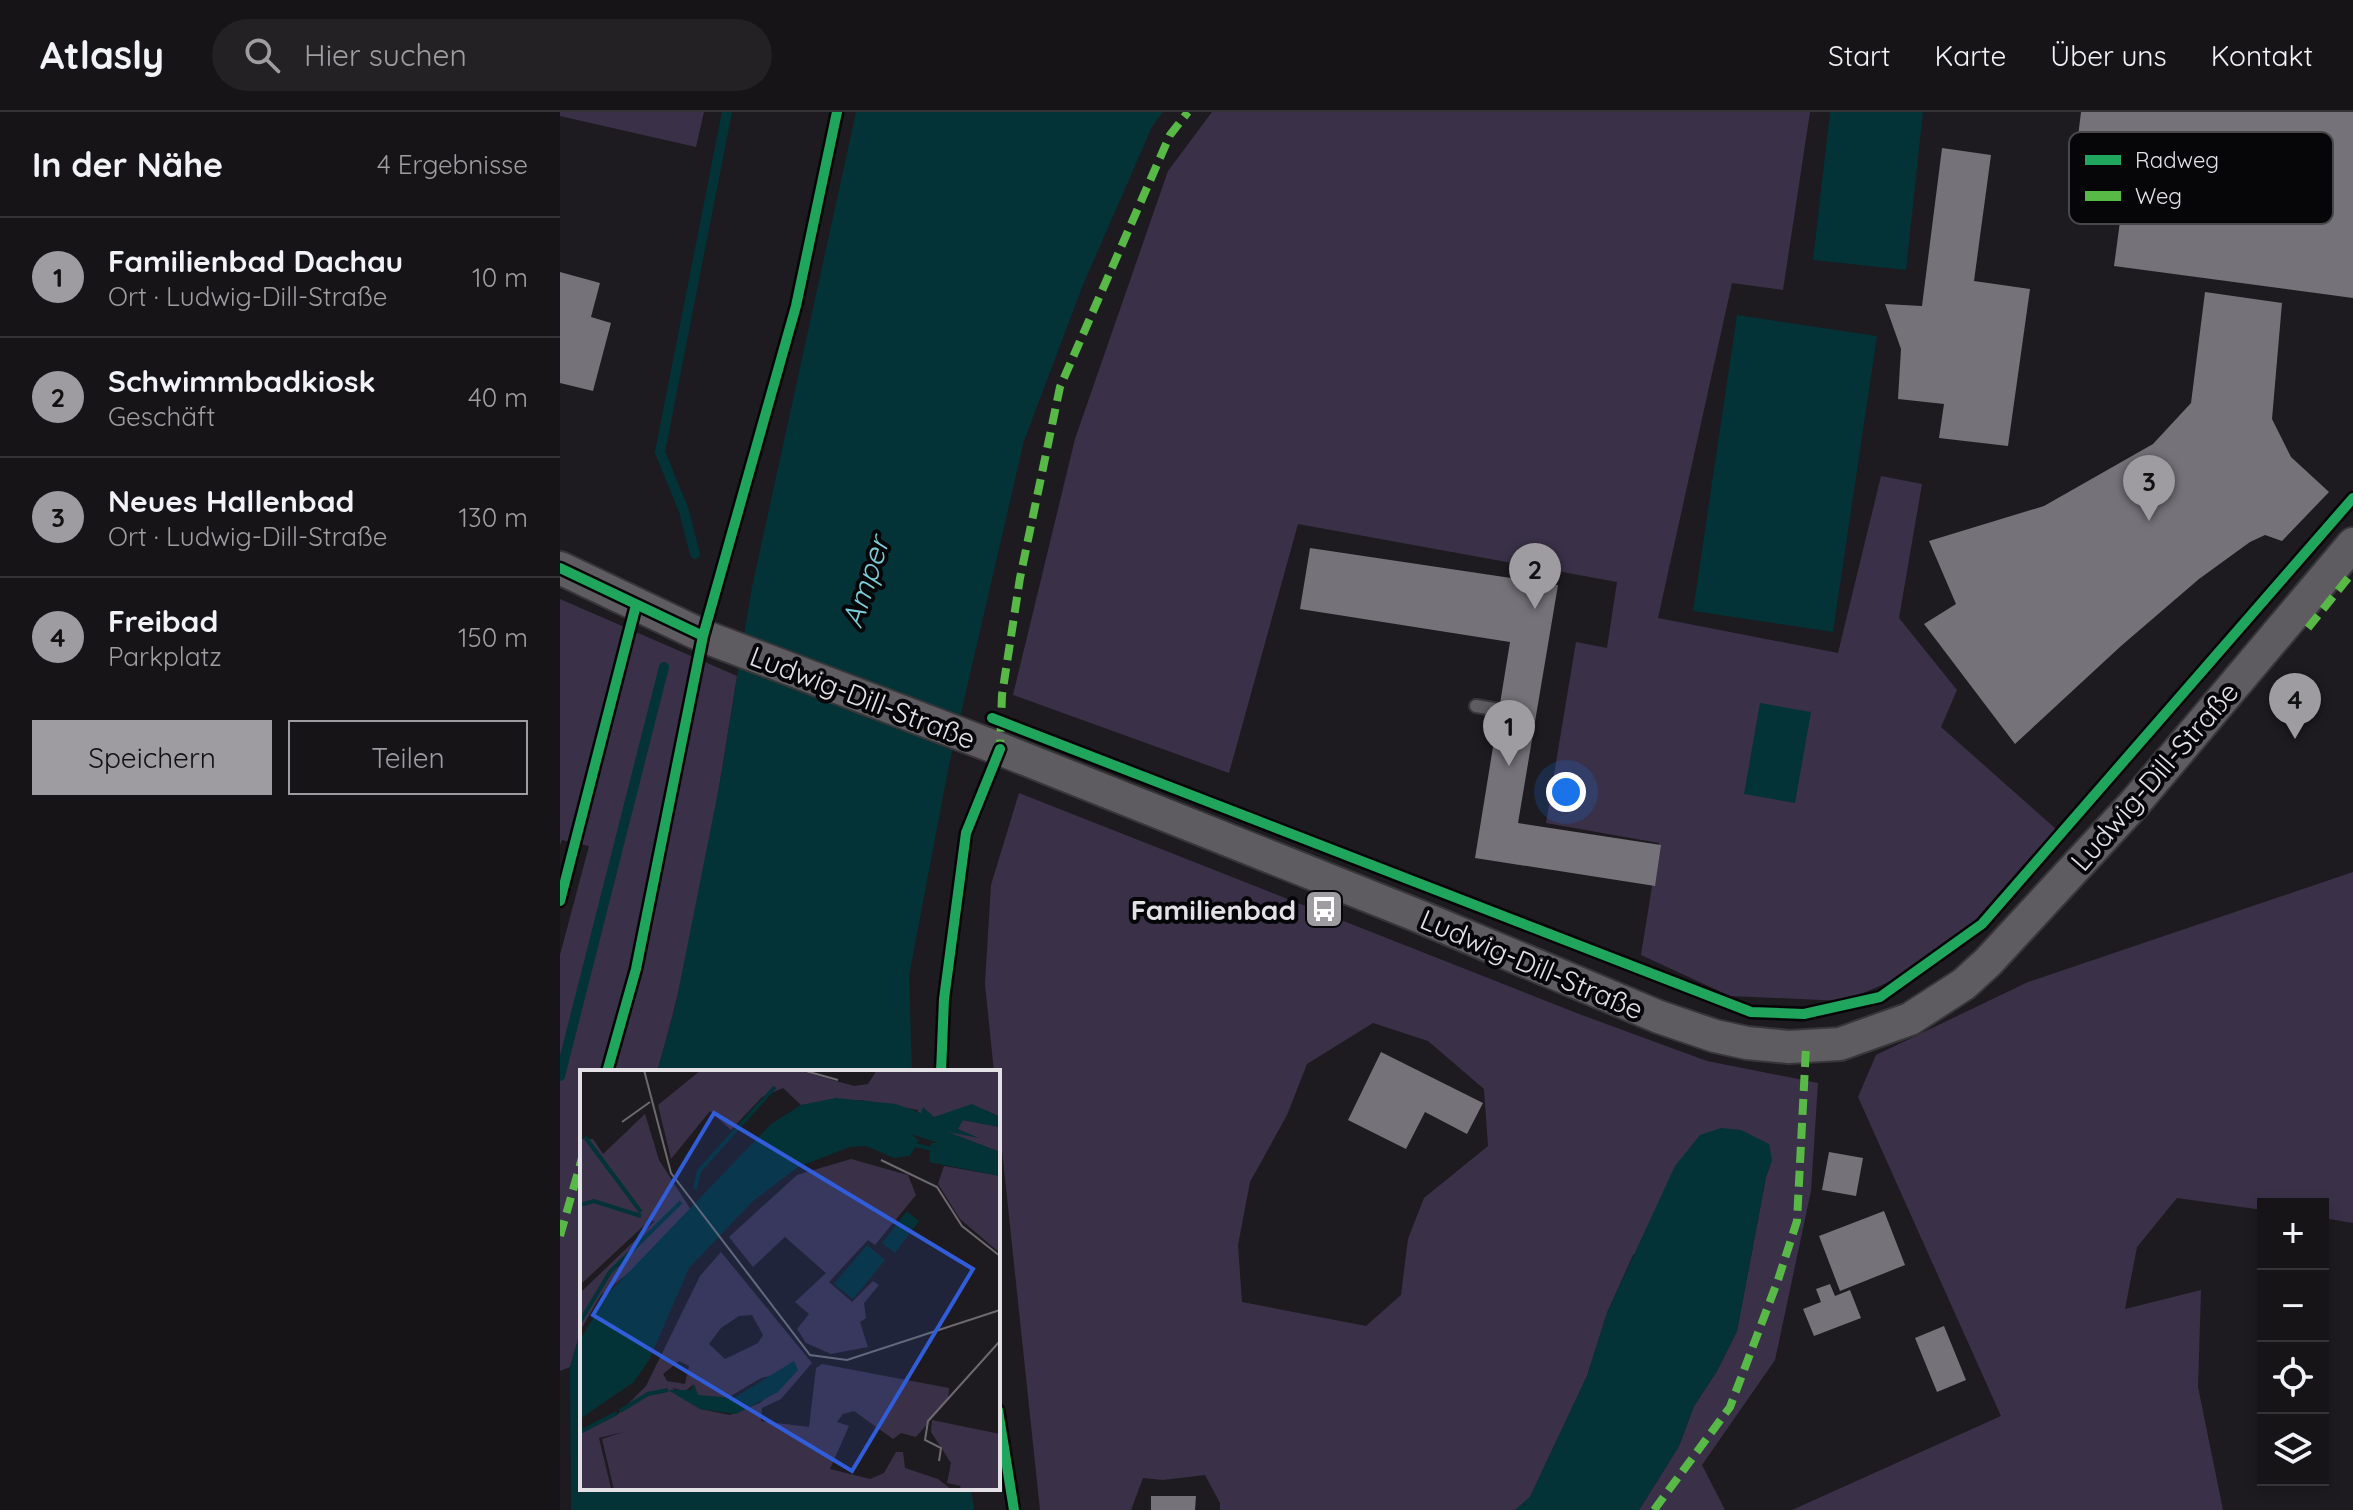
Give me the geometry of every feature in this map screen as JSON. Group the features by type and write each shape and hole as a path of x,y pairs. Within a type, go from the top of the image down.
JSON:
{"street":[{"name":"Ludwig-Dill-Straße","path":"560,568 715,641 983,742 1363,893 1677,1024 1764,1046 1806,1047 1840,1044 1910,1019 1964,984 1988,962 2134,804 2353,544"}],"lane":[{"path":"1476,706 1499,710"}],"shaded area":[{"path":"560,112 704,112 696,147 560,116"},
{"path":"1212,112 1810,112 1783,290 1732,283 1658,618 1838,653 1881,476 1922,484 1899,618 1957,690 1941,727 2056,829 1964,933 1889,982 1844,1001 1730,996 1641,955 1659,843 1546,823 1576,642 1607,648 1617,582 1298,524 1229,773 1013,695 1075,439 1168,171"},
{"path":"560,599 737,676 693,925 658,1070 580,1070 580,1333 570,1367 560,1371 560,955 589,846 562,840 560,845"},
{"path":"1019,793 1579,1014 1707,1061 1818,1083 1811,1191 1775,1360 1702,1465 1725,1510 1639,1510 1679,1446 1694,1406 1717,1371 1737,1331 1766,1177 1772,1160 1633,1255 1607,1313 1587,1376 1530,1497 1515,1510 1220,1510 1220,1503 1205,1475 1163,1480 1143,1478 1131,1510 1040,1510 1000,1131 1000,1070 994,1070 985,984 991,885","holes":["1373,1023 1428,1041 1484,1089 1488,1146 1424,1198 1408,1239 1401,1295 1366,1326 1242,1302 1238,1245 1250,1182 1287,1115 1307,1064"]},
{"path":"2353,872 2353,1223 2329,1219 2329,1198 2257,1198 2257,1209 2177,1198 2137,1247 2125,1309 2201,1290 2198,1387 2223,1510 1792,1510 2001,1416 1858,1097 1876,1055 2028,982"}],"water":[{"name":"Amper","path":"856,112 1163,112 1152,127 1083,285 1024,441 949,765 909,976 912,1070 658,1070 675,1008 719,787 752,587"},
{"path":"1830,112 1923,112 1906,270 1813,260"},
{"path":"1737,315 1877,336 1833,632 1693,611"},
{"path":"1760,703 1811,712 1795,803 1744,794"},
{"path":"1721,1128 1741,1130 1769,1144 1772,1160 1766,1177 1737,1331 1717,1371 1694,1406 1679,1446 1639,1510 1515,1510 1530,1497 1587,1376 1607,1313 1675,1166 1700,1135"},
{"path":"580,1333 580,1490 971,1490 974,1510 571,1510 570,1367"}],"building":[{"path":"2081,112 2353,112 2353,298 2114,266 2120,224 2333,224 2333,132 2079,132"},
{"path":"1942,148 1991,155 1974,281 2030,289 2008,446 1939,438 1944,404 1898,399 1901,349 1885,304 1922,306"},
{"path":"560,272 600,283 591,317 611,323 593,391 560,383"},
{"path":"2205,292 2282,303 2272,419 2291,457 2329,492 2282,541 2265,535 2250,542 2199,579 2015,744 1924,624 1956,604 1929,541 2044,506 2153,444 2191,403"},
{"path":"1310,548 1558,585 1518,823 1661,845 1655,886 1475,858 1510,642 1300,609"},
{"path":"1381,1052 1483,1103 1467,1134 1425,1112 1406,1149 1348,1120"},
{"path":"1829,1152 1863,1158 1856,1196 1822,1190"},
{"path":"1884,1211 1905,1265 1840,1291 1819,1236"},
{"path":"1830,1284 1835,1296 1850,1290 1861,1318 1814,1336 1803,1309 1821,1302 1816,1289"},
{"path":"1944,1326 1966,1380 1937,1392 1915,1338"},
{"path":"1151,1496 1196,1496 1195,1510 1151,1510"}],"waterway":[{"path":"695,554 684,511 660,452 727,112"},
{"path":"560,1076 664,667"}],"marked path":[{"path":"997,755 1000,749 1002,695 1020,578 1060,387 1170,135 1188,112"},
{"path":"2308,628 2353,572"},
{"path":"1654,1510 1730,1407 1778,1280 1797,1221 1806,1047"},
{"path":"560,1236 580,1165"}],"cycle path":[{"path":"608,1070 636,969 703,636 796,306 837,112"},
{"path":"992,718 1751,1012 1804,1014 1880,997 1982,924 2353,498"},
{"path":"560,568 703,636"},
{"path":"560,901 636,605"},
{"path":"941,1070 944,999 966,833 1000,749"},
{"path":"1000,1422 1014,1510"}],"place":[{"name":"Neues Hallenbad","path":"2149,521"},
{"name":"Schwimmbadkiosk","path":"1535,609"},
{"name":"Freibad","path":"2295,739"},
{"name":"Familienbad Dachau","path":"1509,766"},
{"name":"Familienbad","path":"1324,909"}]}
